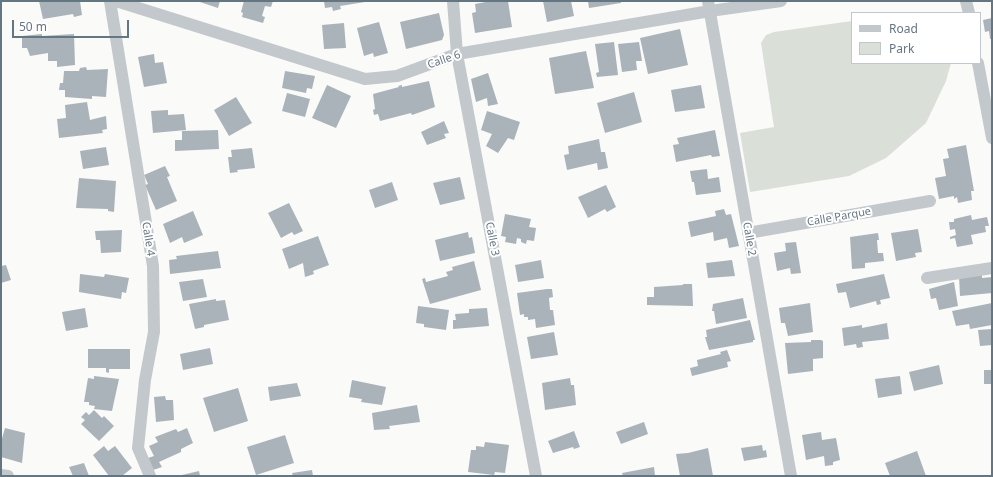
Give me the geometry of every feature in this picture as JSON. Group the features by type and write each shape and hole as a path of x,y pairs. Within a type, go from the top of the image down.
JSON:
{"street":[{"name":"Calle 4","path":"110,1 153,266 154,332 145,380 138,448 150,476"},
{"name":"Calle 6","path":"116,1 366,79 398,76 457,54 709,6 781,1"},
{"name":"Calle 3","path":"453,1 457,54 536,476"},
{"path":"966,1 969,12"},
{"name":"Calle 2","path":"709,6 791,476"},
{"path":"978,64 992,138"},
{"name":"Calle Parque","path":"748,233 930,201"},
{"path":"927,278 992,268"},
{"path":"1,475 8,476"}],"green space":[{"path":"851,21 851,64 951,64 946,81 926,123 886,158 849,176 750,192 740,133 774,127 761,43 766,35 774,32"}],"building":[{"path":"39,1 80,1 82,15 74,17 73,14 43,19"},
{"path":"197,1 220,1 218,8"},
{"path":"244,1 273,1 271,7 265,6 262,16 265,17 263,23 242,17 243,13 241,12"},
{"path":"324,1 365,2 340,6 341,9 333,11 332,7 325,8"},
{"path":"491,1 508,1 512,27 475,33 472,13 476,12 475,4"},
{"path":"543,1 571,1 574,16 547,22"},
{"path":"588,1 621,1 621,3 589,8"},
{"path":"439,13 444,35 442,40 406,49 400,22"},
{"path":"992,18 992,39 990,39 989,31 985,32 983,20"},
{"path":"379,22 388,53 374,57 373,53 364,56 357,28"},
{"path":"344,23 346,48 324,49 322,25"},
{"path":"680,29 688,65 648,74 640,38"},
{"path":"42,34 42,36 74,34 75,65 57,67 57,61 48,61 48,53 30,56 27,48 22,48 22,36"},
{"path":"614,42 618,75 597,77 596,73 599,72 595,44"},
{"path":"639,42 642,61 636,61 637,70 622,72 618,44"},
{"path":"586,51 594,88 555,94 549,58"},
{"path":"154,54 155,63 163,62 167,83 144,87 138,57"},
{"path":"86,67 87,70 108,69 106,97 92,96 92,99 65,97 65,90 59,90 60,83 63,83 64,71 79,71 80,68"},
{"path":"285,71 315,76 312,89 307,88 306,93 282,88"},
{"path":"488,73 498,104 488,106 487,98 476,102 471,79"},
{"path":"429,81 435,107 412,115 411,113 380,121 378,114 374,115 373,110 375,109 373,94 402,85 402,87"},
{"path":"327,85 351,96 336,128 312,118"},
{"path":"701,85 705,108 675,112 671,90"},
{"path":"634,92 642,122 605,133 597,103"},
{"path":"287,93 310,99 305,117 282,111"},
{"path":"236,97 252,123 229,136 214,110"},
{"path":"87,102 90,120 106,116 107,129 102,130 103,133 59,138 57,119 66,118 65,105"},
{"path":"168,110 168,115 184,114 186,130 153,133 151,111"},
{"path":"487,111 520,122 514,140 508,138 498,153 486,146 492,134 481,130"},
{"path":"444,121 449,133 444,134 446,138 427,145 421,132"},
{"path":"218,130 219,149 175,151 175,140 182,140 182,131"},
{"path":"715,130 720,156 712,157 711,155 676,162 673,145 679,144 677,138"},
{"path":"599,139 601,152 605,152 608,168 598,170 597,163 567,170 564,155 569,154 568,146"},
{"path":"966,145 974,191 971,191 972,200 958,203 957,197 954,199 954,196 939,199 935,178 946,176 943,159 949,158 947,149"},
{"path":"106,147 109,165 83,169 80,151"},
{"path":"252,148 255,168 237,170 238,172 230,173 228,157 232,157 231,150"},
{"path":"165,166 170,176 167,177 177,201 156,210 145,185 148,184 144,175"},
{"path":"707,169 708,179 719,177 721,192 696,195 694,182 692,182 690,171"},
{"path":"460,177 465,199 440,205 433,183"},
{"path":"79,178 116,181 114,212 108,211 108,209 76,208"},
{"path":"392,182 398,200 375,208 369,190"},
{"path":"606,185 616,207 607,212 605,209 588,218 578,197"},
{"path":"289,203 303,231 294,235 292,232 281,238 268,213"},
{"path":"724,209 726,215 731,214 739,246 729,248 727,238 714,241 713,232 691,237 688,222 716,216 715,211"},
{"path":"193,211 203,235 184,243 182,237 170,243 163,224"},
{"path":"505,214 531,219 529,227 536,228 534,241 527,240 526,244 521,242 521,239 517,238 516,244 505,242 506,237 501,236"},
{"path":"971,215 972,220 987,217 989,226 985,226 986,232 971,235 973,244 957,247 955,238 950,239 950,237 956,235 955,229 950,230 949,222 954,222 954,219"},
{"path":"918,229 922,252 915,253 916,257 896,261 891,233"},
{"path":"122,230 121,252 101,253 100,240 96,240 95,231"},
{"path":"468,232 469,238 472,237 475,253 440,261 435,240"},
{"path":"878,233 878,253 883,253 884,261 865,263 865,268 852,269 850,237"},
{"path":"318,236 329,265 313,271 314,274 305,277 303,263 289,269 282,249"},
{"path":"796,242 801,273 791,274 790,268 777,271 774,253 786,251 785,243"},
{"path":"218,251 221,268 170,274 169,260 177,259 176,256"},
{"path":"541,260 544,278 518,282 515,265"},
{"path":"732,260 735,276 708,278 706,263"},
{"path":"474,261 481,290 430,304 422,279 425,278 426,282 448,276 446,272 453,270 452,267"},
{"path":"6,265 11,280 1,283 1,266"},
{"path":"80,274 104,277 105,274 129,278 126,293 122,292 121,299 79,292"},
{"path":"884,274 890,298 880,300 881,304 877,305 876,301 850,308 846,292 838,293 836,284"},
{"path":"982,274 982,278 992,277 992,293 960,296 959,276"},
{"path":"203,279 207,297 183,301 179,282"},
{"path":"954,282 958,306 939,310 936,298 931,299 929,289"},
{"path":"692,284 693,306 647,305 647,297 654,297 654,287"},
{"path":"552,289 553,297 549,298 550,310 553,310 555,325 536,328 535,319 528,320 528,317 524,317 524,314 520,315 517,293"},
{"path":"743,298 747,318 716,324 714,311 712,311 713,304"},
{"path":"216,299 216,301 225,300 229,320 204,325 204,327 195,329 189,304"},
{"path":"810,303 813,332 788,336 785,323 781,323 779,308"},
{"path":"992,303 992,325 970,329 969,324 956,326 952,311"},
{"path":"418,306 449,310 446,330 424,327 424,324 416,323"},
{"path":"85,308 88,327 66,331 62,312"},
{"path":"487,308 489,326 453,329 453,320 456,320 455,314 469,313 469,309"},
{"path":"750,320 755,340 753,340 753,342 709,350 705,337 707,337 706,330"},
{"path":"887,323 889,339 862,342 863,347 857,348 856,344 844,346 842,328 862,325 862,328"},
{"path":"992,329 992,345 980,346 978,330"},
{"path":"554,332 558,355 531,359 527,337"},
{"path":"811,340 823,341 823,358 813,359 813,371 788,374 785,343 811,342"},
{"path":"210,348 213,364 183,370 180,354"},
{"path":"88,349 130,349 130,369 109,369 109,373 106,372 106,368 88,368"},
{"path":"727,350 731,361 727,362 728,367 692,376 690,368 698,366 697,360 721,354 720,352"},
{"path":"939,365 943,384 914,391 909,372"},
{"path":"984,370 992,370 992,384 984,384"},
{"path":"94,376 119,379 112,411 94,409 95,406 89,405 89,402 84,402 88,378 94,379"},
{"path":"900,376 902,394 878,398 875,379"},
{"path":"570,378 571,385 574,385 576,405 545,410 542,383"},
{"path":"352,380 386,387 382,405 361,402 362,399 349,397"},
{"path":"297,383 301,396 270,401 268,387"},
{"path":"238,388 248,421 214,432 203,398"},
{"path":"165,396 166,400 173,400 174,420 156,422 154,397"},
{"path":"417,405 420,422 389,426 390,429 374,430 372,413"},
{"path":"94,410 102,418 104,416 114,426 99,441 81,424 85,420 81,417 86,412 89,415"},
{"path":"644,422 648,434 621,444 616,432"},
{"path":"5,428 25,433 22,463 1,457 1,442"},
{"path":"187,428 193,443 181,449 181,452 159,462 162,467 153,470 148,458 154,456 149,446 158,442 155,437 176,429 178,432"},
{"path":"574,431 580,447 574,449 573,447 553,453 548,441"},
{"path":"821,432 822,440 836,438 840,460 833,462 833,465 825,466 824,456 806,460 802,435"},
{"path":"285,435 294,463 256,475 247,447"},
{"path":"485,442 509,445 505,473 495,472 494,475 468,472 471,450 476,450 476,446 484,447"},
{"path":"762,445 763,451 766,450 767,457 744,461 741,448"},
{"path":"104,446 108,451 115,446 132,468 122,476 109,476 93,455"},
{"path":"708,448 713,476 680,476 676,454 688,453"},
{"path":"917,451 926,476 890,476 885,463"},
{"path":"84,463 89,476 73,476 69,467"},
{"path":"654,467 655,476 623,476 622,473"},
{"path":"312,470 313,476 293,476 292,473"},
{"path":"199,471 200,476 182,476 182,475"}]}
